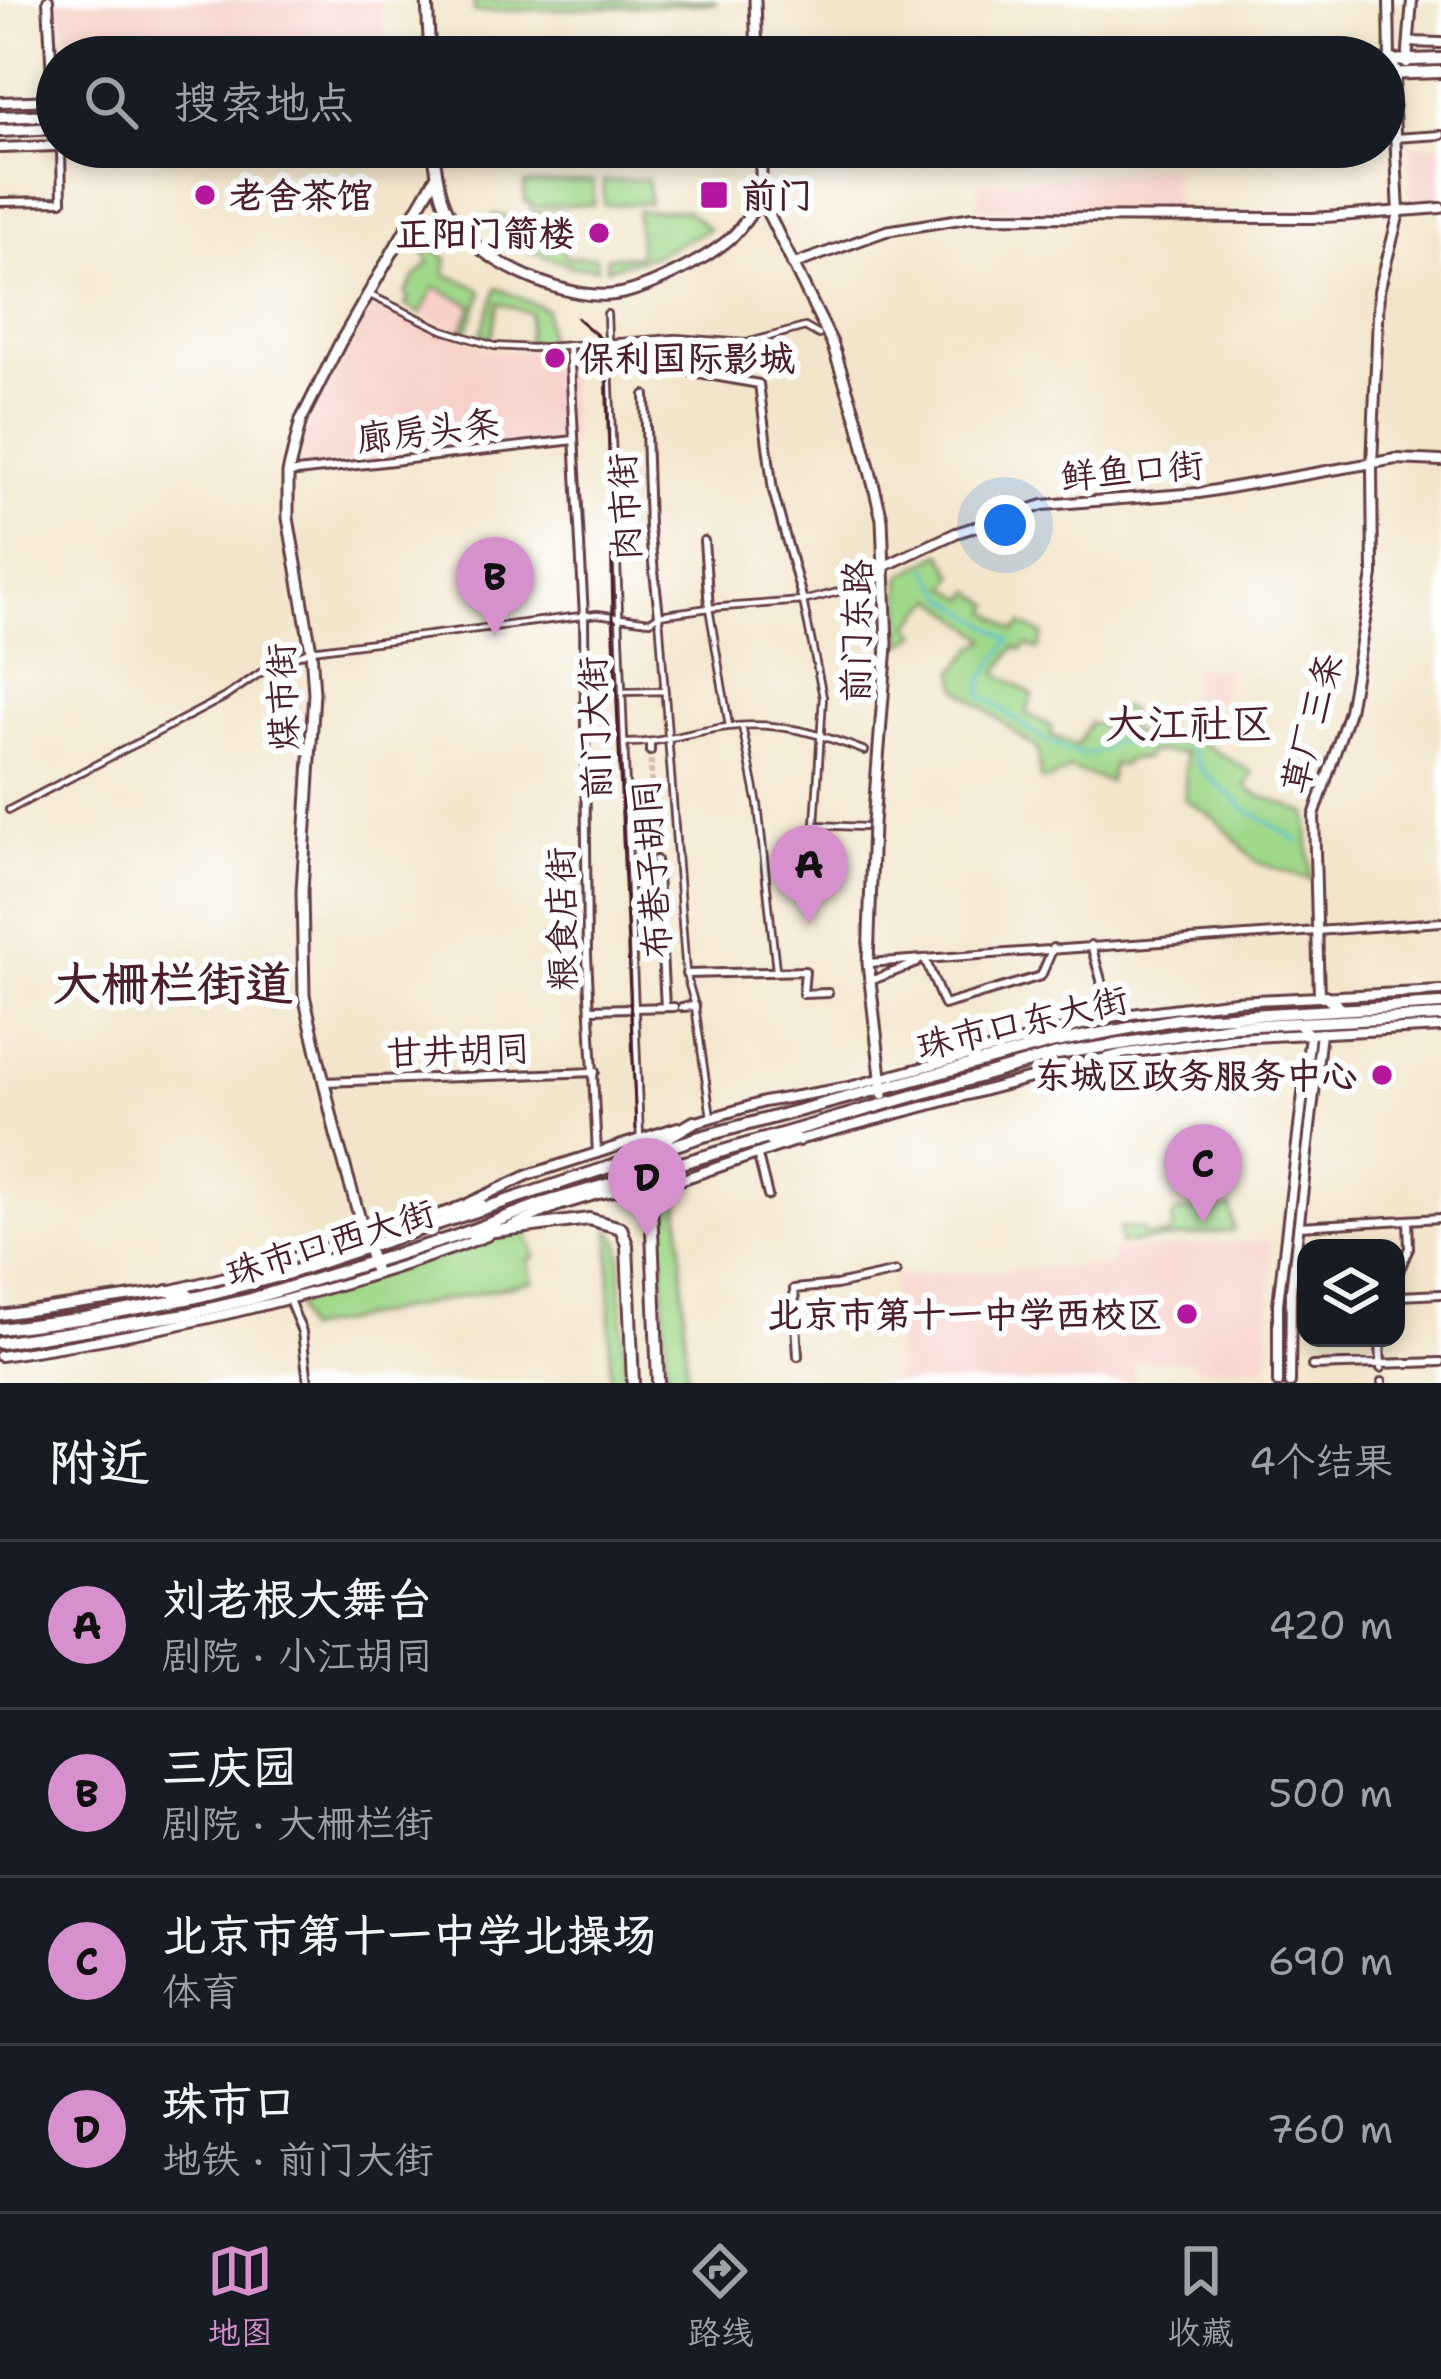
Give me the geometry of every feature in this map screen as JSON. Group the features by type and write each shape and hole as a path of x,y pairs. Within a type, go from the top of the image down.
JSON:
{"main road":[{"path":"427,0 429,36"},
{"path":"755,0 756,36"},
{"path":"1405,60 1441,59"},
{"path":"1405,73 1441,72"},
{"path":"0,117 36,120"},
{"path":"0,130 36,124"},
{"path":"436,168 442,196 471,243 513,268 586,295 629,292 724,243 760,199 761,168"},
{"name":"煤市街","path":"373,1267 308,1020 301,964 313,736 311,650 288,518 288,473 301,420 437,175"},
{"name":"前门东路","path":"760,199 832,343 848,387 876,487 887,565 887,645 868,963 885,1105"},
{"path":"1295,1017 1318,996 1341,1009"},
{"name":"珠市口东大街","path":"670,1168 1057,1054 1341,1009 1441,1004"},
{"name":"珠市口东大街","path":"628,1160 882,1083 1118,1028 1197,1017 1295,1017 1332,1022 1441,1016"},
{"path":"917,1078 920,1094"},
{"path":"808,1109 849,1087"},
{"path":"628,1160 694,1122"},
{"path":"745,1144 798,1140"},
{"name":"珠市口西大街","path":"0,1329 197,1297 628,1160"},
{"path":"658,1383 651,1204 653,1184 670,1168"},
{"name":"珠市口西大街","path":"0,1343 187,1314 251,1299 373,1267 544,1202 670,1168"},
{"path":"456,1209 503,1202"},
{"path":"501,1231 544,1202"},
{"path":"454,1237 590,1219 621,1228 627,1245 633,1383"},
{"path":"168,1291 197,1297"}],"street":[{"path":"48,0 51,36"},
{"path":"1388,36 1389,0"},
{"path":"1405,64 1410,60 1412,0"},
{"path":"1411,42 1441,43"},
{"path":"0,102 36,101"},
{"path":"1405,138 1441,136"},
{"path":"0,148 36,147"},
{"path":"0,202 62,201 61,168"},
{"name":"草厂三条","path":"1318,996 1314,816 1349,711 1373,574 1379,291 1399,213 1396,168"},
{"path":"792,265 886,231 972,217 1313,218 1441,208"},
{"path":"367,294 443,330 494,346 690,340 746,343 805,327 819,334"},
{"name":"前门大街","path":"607,314 640,1139"},
{"path":"690,340 691,372 759,384 773,491 824,697 815,826 864,826"},
{"name":"粮食店街","path":"569,346 582,614 597,1154"},
{"name":"肉市街","path":"645,395 649,529 659,615"},
{"name":"廊房头条","path":"288,473 574,440"},
{"name":"鲜鱼口街","path":"887,565 956,533 1043,505 1175,496 1396,460 1441,461"},
{"path":"704,541 709,608 729,726"},
{"path":"9,810 311,650 582,614 650,621 659,615 709,608 803,601 869,584"},
{"name":"布巷子胡同","path":"659,615 686,974 711,1117"},
{"path":"623,692 665,691"},
{"path":"742,726 758,805 777,971"},
{"path":"625,743 650,748 669,739 742,726 803,729 865,752"},
{"path":"656,860 659,906"},
{"path":"868,963 1441,922"},
{"path":"1091,945 1105,1018"},
{"path":"925,959 944,1005 1041,976 1053,949"},
{"path":"662,953 674,1007"},
{"path":"870,981 925,959"},
{"path":"686,974 805,971 803,994 828,993"},
{"name":"珠市口东大街","path":"640,1139 764,1102 882,1083 1105,1018 1178,1006 1441,991"},
{"path":"590,1009 695,1006"},
{"path":"1295,1017 1315,1034"},
{"path":"1278,1383 1278,1304 1315,1034 1332,1022"},
{"name":"珠市口东大街","path":"653,1184 1120,1054 1178,1043 1441,1027"},
{"path":"1290,1383 1289,1315 1315,1034"},
{"name":"甘井胡同","path":"323,1082 596,1072"},
{"name":"珠市口西大街","path":"0,1315 168,1291 366,1242 456,1209 528,1175 640,1139"},
{"path":"758,1156 768,1196"},
{"name":"珠市口西大街","path":"0,1356 142,1334 289,1299 373,1267 501,1231 555,1207 653,1184"},
{"path":"1299,1226 1441,1218"},
{"path":"1405,1257 1408,1220"},
{"path":"798,1356 794,1289 896,1272"},
{"path":"1405,1296 1441,1294"},
{"path":"289,1299 302,1332 308,1383"},
{"path":"1380,1347 1381,1366"},
{"path":"1312,1366 1441,1362"}],"shaded area":[{"path":"55,0 382,0 383,36 67,36"},
{"path":"1441,144 1441,197 1410,199 1410,145"},
{"path":"1172,168 1176,207 979,210 978,184"},
{"path":"434,288 473,305 460,332 422,315"},
{"path":"374,304 479,346 499,351 559,351 567,356 573,438 304,469 298,464 309,422"},
{"path":"1195,667 1225,670 1221,700 1191,697"},
{"path":"1270,1244 1269,1366 1195,1368 1193,1361 1134,1362 1134,1383 898,1383 893,1276 1112,1266 1111,1251"}],"green space":[{"path":"474,0 714,0 715,3 474,12"},
{"path":"648,179 649,203 604,205 603,181"},
{"path":"593,181 594,204 531,207 525,202 524,184"},
{"path":"686,210 709,229 652,256 607,268 607,257 639,255 637,211"},
{"path":"563,212 564,257 596,257 597,268 573,267 494,237 493,215 530,218 531,213"},
{"path":"433,249 447,259 445,274 479,288 482,294 466,333 461,331 473,305 434,287 421,314 405,305 415,277 429,263 424,252"},
{"path":"497,288 546,309 547,343 527,344 530,313 498,303 491,338 481,334"},
{"path":"942,553 955,576 948,587 967,599 973,591 1015,631 1022,624 1043,635 1038,650 1015,647 997,673 1033,695 1026,713 1052,727 1051,735 1077,746 1090,722 1112,729 1121,707 1130,711 1130,733 1188,735 1253,773 1246,786 1254,793 1307,813 1311,880 1256,862 1218,821 1185,799 1185,753 1148,752 1146,758 1126,760 1123,766 1113,764 1109,782 1071,769 1047,781 1040,779 1038,750 959,689 955,671 976,646 988,640 936,598 910,625 918,634 902,645 901,576"},
{"path":"679,1191 687,1383 667,1383 660,1203"},
{"path":"1231,1206 1234,1231 1120,1244 1119,1228 1142,1229 1144,1236 1167,1235 1177,1212 1203,1209 1208,1215"},
{"path":"610,1228 620,1243 625,1383 610,1383"},
{"path":"526,1229 535,1257 528,1260 533,1281 304,1330 297,1308 302,1299"}],"waterway":[{"path":"927,568 948,598 1010,640 983,679 981,695 1040,737 1069,751 1089,755 1113,742 1185,741 1202,771 1246,809 1300,842"}],"tunnel":[{"path":"650,751 656,860"},
{"path":"659,906 662,953"}],"tram line":[{"path":"577,318 600,338 607,362 636,1129"}],"place":[{"name":"老舍茶馆","path":"205,195"},
{"name":"前门","path":"714,195"},
{"name":"正阳门箭楼","path":"599,233"},
{"name":"保利国际影城","path":"555,358"},
{"name":"三庆园","path":"495,636"},
{"name":"刘老根大舞台","path":"809,924"},
{"name":"东城区政务服务中心","path":"1382,1075"},
{"name":"北京市第十一中学北操场","path":"1203,1223"},
{"name":"珠市口","path":"647,1237"},
{"name":"北京市第十一中学西校区","path":"1187,1314"}],"district":[{"name":"大江社区","path":"1189,723"},
{"name":"大栅栏街道","path":"173,983"}]}
